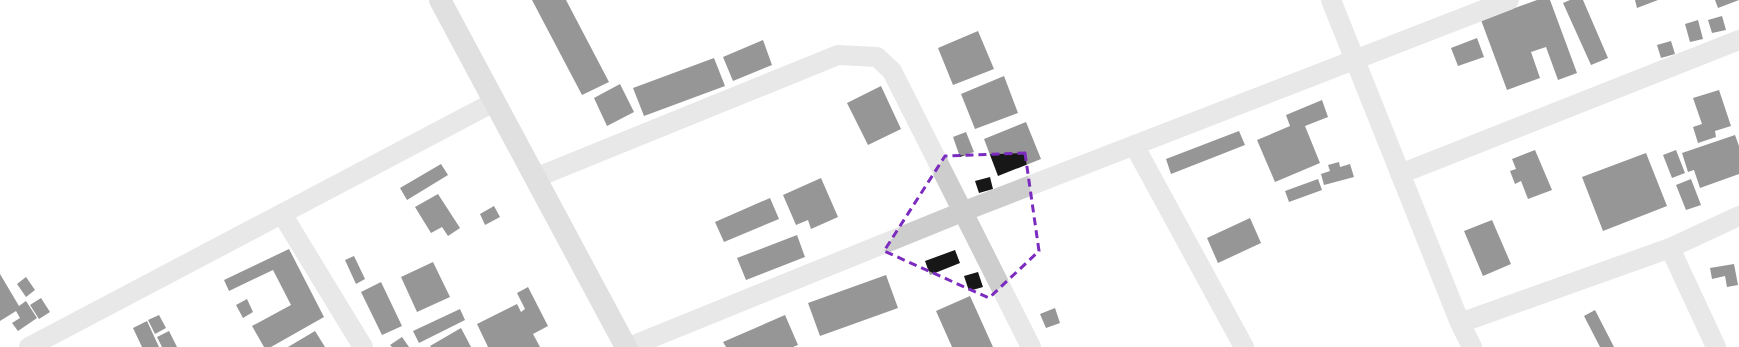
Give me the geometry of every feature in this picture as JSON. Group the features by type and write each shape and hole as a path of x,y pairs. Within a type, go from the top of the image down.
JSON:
{"street":[{"path":"440,0 534,178 626,347"},
{"path":"1332,0 1354,60 1460,323 1472,347"},
{"path":"629,347 962,212 1509,0"},
{"path":"1400,174 1739,40"},
{"path":"534,178 838,55 857,54 877,57 892,72 1031,347"},
{"path":"29,347 494,102"},
{"path":"1134,145 1244,347"},
{"path":"282,214 363,347"},
{"path":"1460,323 1670,248 1739,216"},
{"path":"1670,248 1716,347"}],"highlighted area":[{"path":"1025,153 1039,251 989,298 884,251 945,156"}],"building":[{"path":"532,0 566,0 609,82 582,95"},
{"path":"1537,0 1550,0 1577,73 1558,80 1546,47 1531,52 1540,78 1507,90 1481,20"},
{"path":"1570,0 1583,0 1608,58 1591,65 1563,3"},
{"path":"1635,0 1658,0 1637,8"},
{"path":"1715,0 1739,0 1718,8"},
{"path":"1722,16 1726,30 1712,33 1708,20"},
{"path":"1698,20 1703,39 1690,42 1685,24"},
{"path":"978,31 994,69 953,85 938,48"},
{"path":"1477,38 1484,57 1458,66 1451,48"},
{"path":"763,40 772,65 733,81 723,57"},
{"path":"1671,41 1675,54 1661,58 1657,45"},
{"path":"714,58 725,86 644,116 633,88"},
{"path":"1004,76 1018,113 975,129 961,94"},
{"path":"620,84 634,112 607,126 594,98"},
{"path":"881,86 901,129 868,145 847,103"},
{"path":"1719,90 1731,126 1715,131 1716,137 1698,143 1693,127 1702,124 1693,98"},
{"path":"1322,100 1328,117 1305,126 1320,163 1275,182 1257,140 1290,126 1286,115"},
{"path":"1026,122 1041,159 998,176 984,139"},
{"path":"1239,131 1245,145 1171,174 1166,159"},
{"path":"966,132 974,152 960,157 953,137"},
{"path":"1735,135 1739,146 1739,174 1700,188 1694,170 1688,172 1682,153"},
{"path":"1535,150 1552,190 1528,199 1521,181 1515,184 1510,171 1516,169 1512,159"},
{"path":"1676,150 1685,173 1672,178 1663,155"},
{"path":"1646,153 1667,206 1603,231 1582,177"},
{"path":"1339,162 1340,167 1350,164 1354,177 1324,185 1321,174 1330,171 1328,165"},
{"path":"441,164 448,175 407,200 400,188"},
{"path":"990,177 993,189 979,193 975,181"},
{"path":"821,178 838,217 811,229 808,220 796,225 783,195"},
{"path":"1318,179 1322,190 1289,202 1285,191"},
{"path":"1691,179 1701,205 1686,210 1676,185"},
{"path":"438,194 460,228 448,236 442,227 431,233 415,207"},
{"path":"770,198 779,219 724,242 715,222"},
{"path":"494,206 500,217 485,225 480,214"},
{"path":"1250,218 1261,243 1218,263 1207,238"},
{"path":"1492,220 1511,264 1483,276 1464,231"},
{"path":"797,235 805,257 746,280 737,258"},
{"path":"289,249 324,317 271,347 264,347 252,326 291,305 273,270 229,291 224,280"},
{"path":"955,250 960,263 930,275 925,261"},
{"path":"354,256 365,279 356,284 345,260"},
{"path":"433,262 450,297 417,312 401,277"},
{"path":"1734,264 1738,285 1727,287 1725,276 1712,279 1710,268"},
{"path":"978,272 983,287 969,291 964,276"},
{"path":"0,274 19,306 26,301 37,318 18,331 12,323 20,318 16,311 0,321"},
{"path":"886,275 898,308 820,336 808,303"},
{"path":"26,277 35,290 26,297 17,284"},
{"path":"381,282 402,326 382,335 361,292"},
{"path":"528,287 548,326 533,334 540,347 488,347 477,324 517,304 521,312 525,309 517,293"},
{"path":"970,296 993,347 952,347 936,311"},
{"path":"41,298 50,312 39,319 30,305"},
{"path":"247,299 253,312 243,318 236,305"},
{"path":"1055,308 1060,323 1046,328 1040,314"},
{"path":"460,309 465,320 419,343 413,331"},
{"path":"1595,310 1614,347 1600,347 1584,316"},
{"path":"159,315 166,328 155,334 148,320"},
{"path":"785,315 798,345 793,347 726,347 723,342"},
{"path":"147,321 159,347 142,347 133,328"},
{"path":"461,328 471,347 430,346"},
{"path":"169,331 177,347 162,347 157,337"},
{"path":"315,331 325,347 288,347"},
{"path":"402,337 409,347 392,347 390,345"}]}
